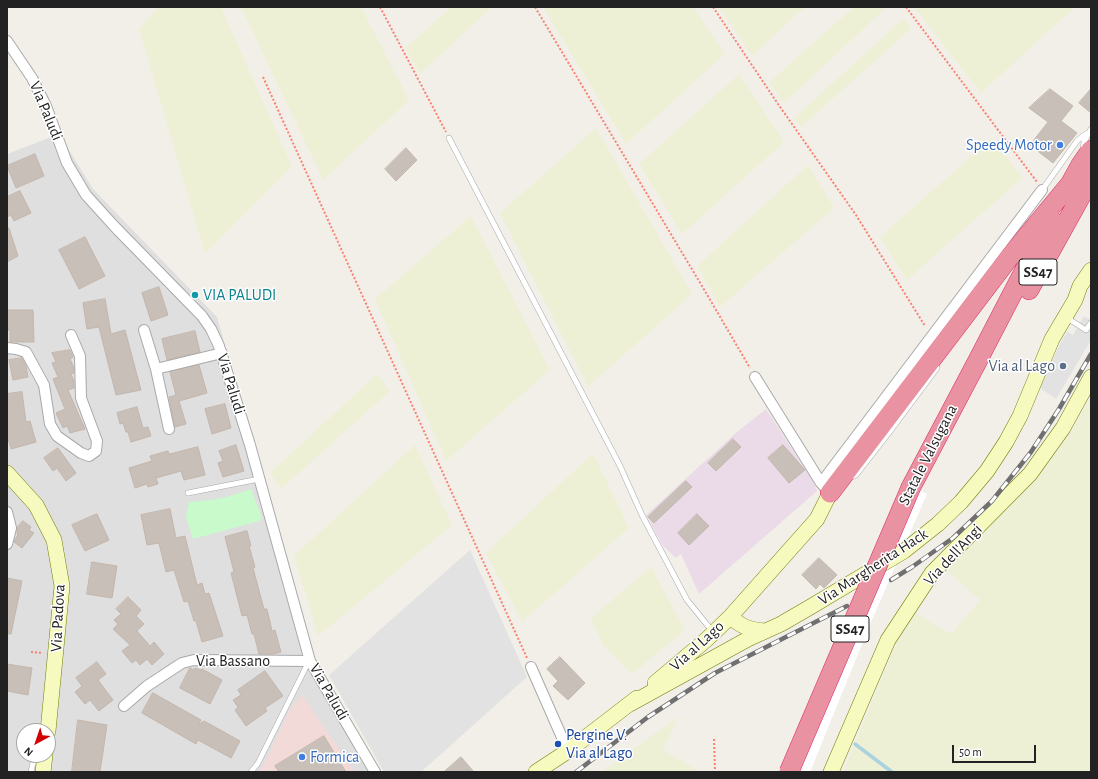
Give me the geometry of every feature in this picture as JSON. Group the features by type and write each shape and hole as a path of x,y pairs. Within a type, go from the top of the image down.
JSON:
{"highway":[{"name":"Statale Valsugana","path":"800,772 863,622 916,489 986,366 1086,172 1090,138"},
{"name":"Statale Valsugana","path":"789,772 916,489 1070,184 1086,172"},
{"path":"830,486 952,336 1008,259 1070,184"}],"main road":[{"name":"Via Margherita Hack","path":"1075,300 1080,286 1091,270"},
{"name":"Via Margherita Hack","path":"630,704 748,639 781,624 812,606 904,551 938,524 961,502 987,471 1006,442 1020,416 1052,339 1064,316 1075,300 1091,284"},
{"name":"Via dell'Angi","path":"831,772 888,640 932,573 1030,474 1063,428 1091,377"},
{"name":"Via Padova","path":"11,477 36,505 54,540 62,586 49,723"},
{"name":"Via al Lago","path":"536,772 630,704 714,633 816,519 830,486"},
{"path":"730,616 740,625 751,629 764,631"},
{"path":"714,633 748,639"}],"street":[{"name":"Via Paludi","path":"7,41 32,78 46,106 67,163 86,195 115,227 202,316 211,329 222,353 250,445 310,661 375,772"},
{"path":"755,377 830,486 932,335 1042,190"},
{"path":"144,330 156,369 169,429"},
{"path":"7,348 16,348 26,352 33,363 44,385 50,424 57,436 81,453 89,456 96,451 97,441 81,398 80,356 71,336"},
{"path":"156,369 222,353"},
{"path":"7,467 11,477"},
{"path":"7,512 11,528 7,544"},
{"name":"Via Bassano","path":"124,706 147,686 182,663 194,660 310,661"},
{"path":"531,667 568,750"}],"lane":[{"path":"1042,190 1077,141 1083,136 1090,138"},
{"path":"449,138 620,466 642,515 687,600 714,633"},
{"path":"1064,316 1086,330 1091,323"},
{"path":"830,486 856,475 940,364"},
{"path":"188,493 259,479"},
{"path":"251,772 258,763 310,661"}],"path":[{"path":"380,7 449,138"},
{"path":"535,7 755,377"},
{"path":"713,7 778,104 856,215 928,331 932,335"},
{"path":"906,7 1042,190"},
{"path":"263,77 531,667"},
{"path":"30,652 50,653"},
{"path":"714,739 716,772"}],"shaded area":[{"path":"59,134 93,189 217,317 314,656 379,772 7,772 7,154"},
{"name":"Via al Lago","path":"1084,316 1091,320 1091,340 1056,399 1040,388 1067,332 1073,335"},
{"path":"766,409 814,483 817,491 699,594 681,554 676,558 663,546 646,515 738,431"},
{"path":"470,550 527,677 421,772 384,772 329,675"},
{"path":"302,695 355,772 258,772 264,765 290,709"}],"green space":[{"path":"159,7 221,7 292,167 205,254 139,29"},
{"path":"241,7 361,7 409,100 323,180"},
{"path":"451,7 492,7 420,74 406,48"},
{"path":"543,7 693,7 725,54 626,144"},
{"path":"719,7 805,7 752,56"},
{"path":"854,7 887,7 784,103 769,82"},
{"path":"914,7 1075,7 981,93"},
{"path":"904,18 911,29 801,127 794,118"},
{"path":"739,74 784,142 682,234 639,164"},
{"path":"596,128 692,294 588,387 500,213"},
{"path":"992,138 1022,178 907,280 880,237"},
{"path":"808,165 834,208 720,307 697,266"},
{"path":"471,216 550,370 446,461 375,299"},
{"path":"377,374 390,391 281,489 270,473"},
{"path":"1091,397 1091,772 843,772 899,636 915,613 951,634 980,600 947,571 971,544 1026,490 1071,433"},
{"path":"415,445 452,525 318,636 294,556"},
{"path":"593,453 629,528 522,622 486,553"},
{"path":"251,489 262,518 259,521 193,539 186,517 189,502 235,495"},
{"path":"651,567 685,630 632,674 603,645 591,618"},
{"path":"679,716 663,750 699,772 602,772"}],"pier":[{"path":"903,483 927,494 871,622 810,772 781,772 847,611"}],"building":[{"path":"1050,89 1073,106 1061,121 1077,133 1053,163 1030,145 1048,122 1029,108"},
{"path":"1091,89 1091,113 1079,103"},
{"path":"406,148 417,160 396,181 385,169"},
{"path":"35,154 44,176 16,188 7,166"},
{"path":"20,191 31,213 14,221 11,215 7,217 7,197"},
{"path":"7,228 9,228 18,256 7,262"},
{"path":"85,237 105,276 79,289 59,250"},
{"path":"159,287 168,315 151,321 142,293"},
{"path":"105,299 111,334 125,330 141,390 116,395 99,327 87,329 83,303"},
{"path":"7,310 33,310 34,342 10,342 10,330 7,330"},
{"path":"195,331 200,352 167,360 162,339"},
{"path":"70,350 73,357 70,359 74,368 74,373 71,374 74,381 74,388 68,390 85,429 70,433 67,426 63,428 56,413 65,409 53,379 58,377 52,363 56,362 52,353"},
{"path":"22,358 26,366 28,377 13,380 9,360"},
{"path":"199,365 207,393 179,401 186,424 175,427 169,397 176,395 170,372"},
{"path":"22,392 26,422 30,421 36,442 11,449 7,435 7,394"},
{"path":"225,404 231,428 212,434 205,409"},
{"path":"137,407 143,428 148,427 151,436 131,442 123,423 120,424 117,413"},
{"path":"733,439 741,447 716,471 708,463"},
{"path":"236,445 244,471 223,477 218,463 223,461 219,451"},
{"path":"783,445 805,470 789,483 768,458"},
{"path":"198,447 205,475 184,480 181,471 156,478 158,484 148,487 147,484 135,488 129,468 152,461 150,456 168,451 169,454"},
{"path":"58,448 76,473 66,481 57,468 53,471 44,458"},
{"path":"686,481 692,487 654,523 648,517"},
{"path":"170,509 176,538 185,536 197,585 202,583 205,594 209,593 223,636 202,642 188,601 184,602 174,570 166,572 159,543 147,545 141,515"},
{"path":"97,514 109,540 85,551 72,525"},
{"path":"697,514 709,526 689,545 678,533"},
{"path":"23,521 31,527 29,530 34,533 22,548 14,542 18,534 17,528"},
{"path":"247,531 251,546 249,546 255,567 253,568 264,609 267,609 272,631 275,630 281,652 273,654 259,654 247,615 242,616 231,573 234,572 225,537"},
{"path":"819,558 837,575 824,588 820,584 816,589 802,575"},
{"path":"92,562 117,566 112,598 87,594"},
{"path":"7,578 22,581 11,634 7,634"},
{"path":"128,597 141,610 136,616 144,624 137,631 150,646 154,642 164,654 152,665 147,659 140,665 136,660 132,663 122,651 130,645 113,629 118,624 114,620 121,614 116,609"},
{"path":"560,657 585,683 568,700 553,686 558,681 547,669"},
{"path":"97,662 106,674 98,680 113,700 99,711 90,700 85,704 75,692 82,686 76,678"},
{"path":"7,664 32,668 28,695 7,691"},
{"path":"190,668 194,670 195,668 202,669 222,680 210,704 180,688"},
{"path":"265,671 283,696 265,708 267,711 246,726 235,710 238,707 233,700 241,695 238,690"},
{"path":"153,693 201,720 198,725 204,721 240,741 231,758 198,740 196,744 142,713"},
{"path":"78,720 107,725 100,772 72,772"},
{"path":"324,736 346,772 279,772 275,766"},
{"path":"461,757 474,772 444,772"}],"waterway":[{"path":"855,744 892,772"}],"railway":[{"path":"891,580 953,538 992,501 1031,452 1059,409 1091,354"},
{"path":"576,772 648,717 715,673 847,606"}],"place":[{"name":"Speedy Motor","path":"1060,145"},
{"name":"VIA PALUDI","path":"195,295"},
{"name":"Via al Lago","path":"1063,366"},
{"name":"Pergine V. Via al Lago","path":"558,744"},
{"name":"Formica","path":"302,757"}]}
